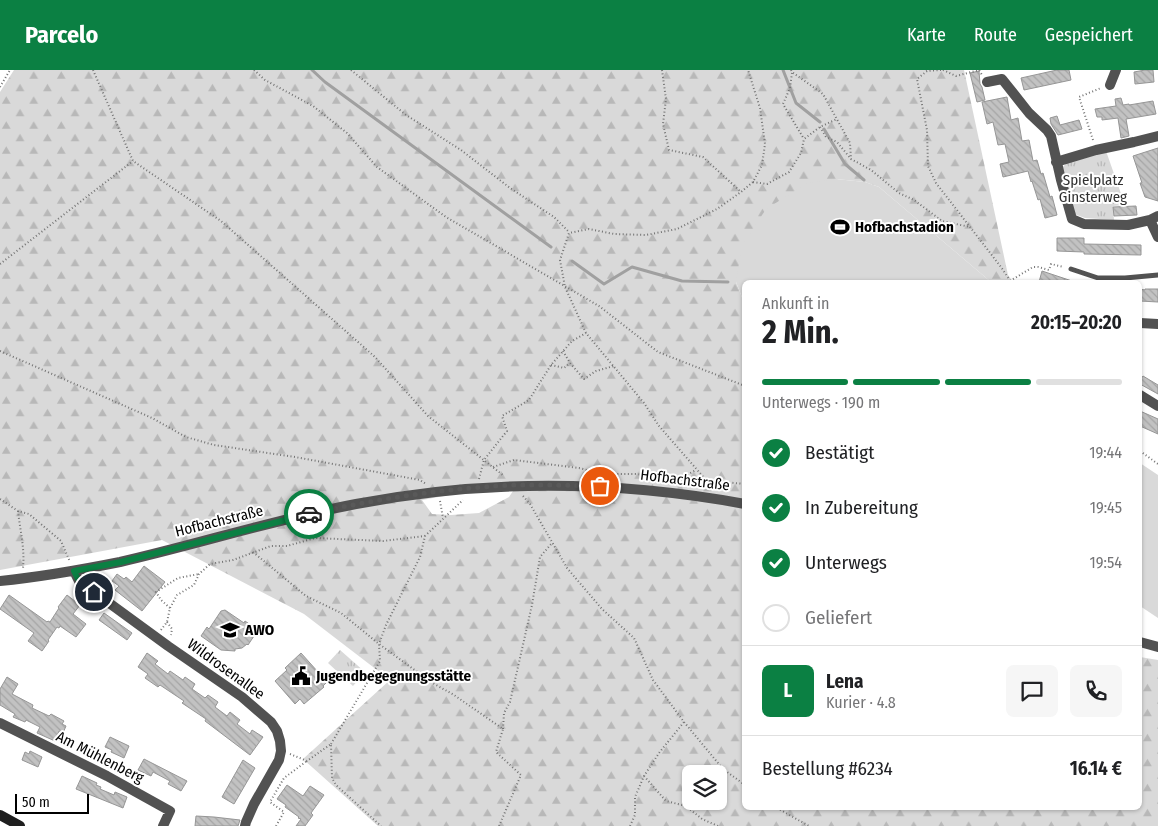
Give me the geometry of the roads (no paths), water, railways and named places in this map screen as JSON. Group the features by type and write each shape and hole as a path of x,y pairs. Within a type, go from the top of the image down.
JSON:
{"main road":[{"path":"0,815 20,826"}],"street":[{"path":"1110,85 1116,70"},
{"path":"987,82 1002,79 1029,113 1051,136 1056,162 1072,219 1084,224 1128,225 1154,218 1158,237"},
{"path":"1056,162 1096,150 1158,136"},
{"path":"1142,323 1158,324"},
{"path":"1142,396 1158,406"},
{"name":"Hofbachstraße","path":"0,581 74,571 121,562 354,504 439,491 515,486 600,486 655,490 742,503"},
{"name":"Wildrosenallee","path":"74,571 79,581 156,638 242,697 271,722 277,731 280,741 280,760 254,804 245,826"},
{"path":"1142,643 1158,647"},
{"name":"Am Mühlenberg","path":"0,724 107,776 170,811 163,826"}],"lane":[{"path":"1071,269 1098,278 1125,278 1158,274"}],"waterway":[{"path":"312,70 325,82 551,247"},
{"path":"783,70 796,103 820,122"},
{"path":"824,129 845,164 864,180"},
{"path":"572,261 604,284 632,267 682,281 728,282"}],"place":[{"name":"Hofbachstadion","path":"840,227"},
{"name":"AWO","path":"230,630"},
{"name":"Jugendbegegnungsstätte","path":"301,676"}],"park label":[{"name":"Spielplatz Ginsterweg","path":"1093,188"}]}
